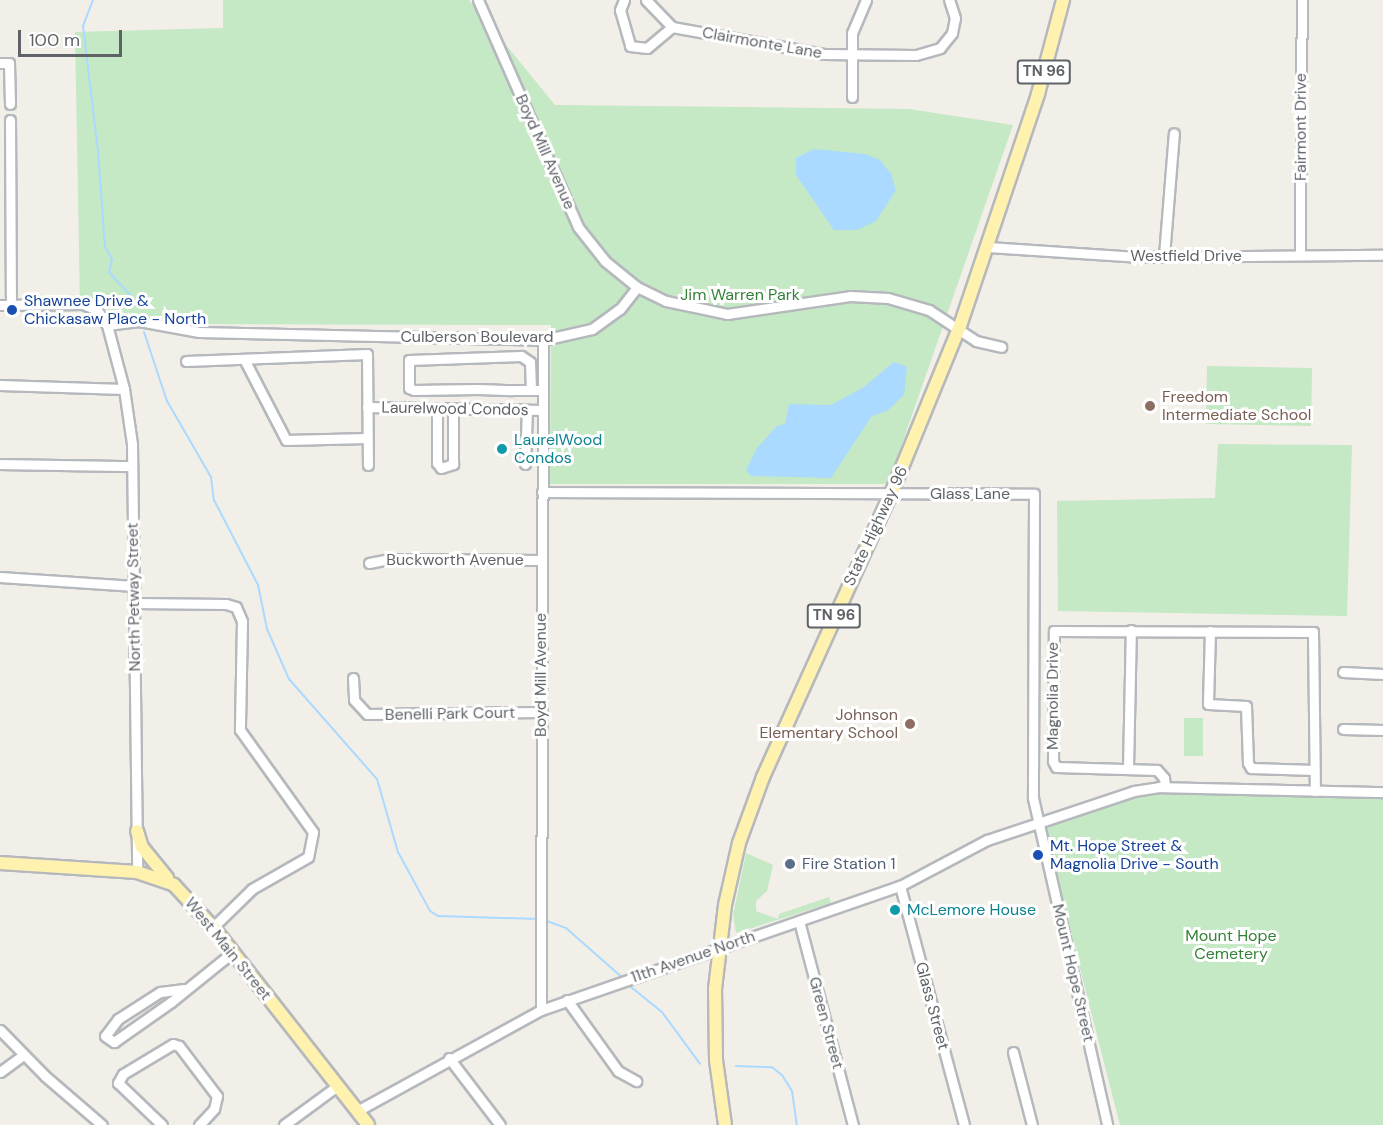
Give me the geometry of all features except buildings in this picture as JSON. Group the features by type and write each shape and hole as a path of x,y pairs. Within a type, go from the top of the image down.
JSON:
{"main road":[{"name":"State Highway 96","path":"724,1125 716,1060 719,948 731,873 759,787 891,494 960,326 1038,94 1063,0"},
{"path":"137,831 152,862 174,885"},
{"name":"West Main Street","path":"0,863 138,872 174,885 213,927 368,1125"}],"street":[{"name":"Boyd Mill Avenue","path":"478,0 578,227 605,261 637,287"},
{"path":"624,0 620,10 630,46 647,48 672,27 646,0"},
{"path":"852,97 852,33 866,0"},
{"name":"Clairmonte Lane","path":"672,27 824,54 916,55 940,48 952,33 955,18 949,0"},
{"name":"Fairmont Drive","path":"1300,255 1302,0"},
{"path":"0,63 9,63 9,104"},
{"path":"10,120 11,305"},
{"path":"1164,256 1173,133"},
{"name":"Westfield Drive","path":"988,248 1164,256 1383,255"},
{"path":"0,260 11,260"},
{"path":"637,287 666,301 727,314 873,296 929,310 960,326 976,341 1001,347"},
{"name":"Culberson Boulevard","path":"107,325 139,321 232,334 543,340 592,329 620,309 637,287"},
{"path":"0,305 83,304 97,310 107,325"},
{"name":"North Petway Street","path":"107,325 124,389 132,466 138,872"},
{"name":"Boyd Mill Avenue","path":"541,1010 540,712 543,340"},
{"name":"Laurelwood Condos","path":"186,361 367,354 368,465"},
{"path":"531,390 530,362 521,356 409,360 409,388 414,390 531,390 543,390"},
{"path":"244,359 286,440 368,438"},
{"path":"0,385 124,389"},
{"name":"Laurelwood Condos","path":"367,407 543,410"},
{"path":"437,409 437,462 441,468 453,464 453,409"},
{"path":"525,464 527,410"},
{"path":"0,464 132,466"},
{"name":"Glass Lane","path":"542,492 1034,494 1032,777 1038,822"},
{"name":"Buckworth Avenue","path":"369,563 388,559 542,560"},
{"path":"0,577 135,586"},
{"path":"135,603 226,604 236,608 242,621 240,730 313,832 308,857 252,889 213,927"},
{"path":"1128,768 1131,630"},
{"name":"Magnolia Drive","path":"1165,787 1164,778 1157,770 1056,767 1053,761 1054,631 1313,632 1315,790"},
{"path":"1210,631 1208,704 1246,706 1248,763 1251,768 1314,770"},
{"path":"1343,672 1383,674"},
{"name":"Benelli Park Court","path":"353,678 354,700 367,714 540,712"},
{"path":"1343,729 1383,730"},
{"path":"1038,822 1134,790 1165,787 1383,792"},
{"name":"11th Avenue North","path":"357,1111 449,1058 541,1010 900,886 987,840 1038,822"},
{"name":"Mount Hope Street","path":"1038,822 1107,1125"},
{"name":"Glass Street","path":"900,886 964,1125"},
{"name":"Green Street","path":"800,921 853,1125"},
{"path":"184,989 160,992 118,1019 105,1036 114,1042 233,952"},
{"path":"567,1000 618,1071 636,1081"},
{"path":"0,1030 23,1055 102,1125"},
{"path":"162,1125 118,1083 123,1074 173,1044 179,1046 217,1096 214,1109 202,1124"},
{"path":"1013,1053 1032,1125"},
{"path":"0,1072 23,1055"},
{"path":"449,1058 500,1125"},
{"path":"284,1125 336,1087"}],"green space":[{"name":"Jim Warren Park","path":"223,0 469,0 555,105 909,109 1013,125 888,484 550,484 551,325 179,324 80,304 75,32 223,28"},
{"path":"1207,366 1312,368 1311,426 1206,424"},
{"path":"1218,444 1352,445 1347,616 1058,611 1057,501 1215,498"},
{"path":"1184,718 1203,718 1203,756 1184,756"},
{"name":"Mount Hope Cemetery","path":"1148,789 1383,799 1383,1125 1120,1125 1044,828"},
{"path":"746,853 773,865 767,891 756,901 756,911 778,919 779,914 829,897 831,903 736,933 733,915"}],"water":[{"path":"814,149 865,154 880,160 891,174 896,190 876,221 857,230 834,230 796,175 796,158"},
{"path":"894,362 907,367 904,395 887,411 872,416 831,478 751,476 746,470 757,448 777,426 785,424 789,404 831,405 864,387"}],"waterway":[{"path":"93,0 83,26 98,151 105,246 112,259 109,272 139,305"},
{"path":"144,332 167,401 211,477 214,500 258,585 267,629 289,679 377,779 398,852 430,911 438,916 539,919"},
{"path":"544,920 566,928 623,978"},
{"path":"626,983 662,1012 700,1064"},
{"path":"736,1066 772,1067 782,1075 792,1091 797,1125"}],"place":[{"name":"Shawnee Drive & Chickasaw Place - North","path":"12,310"},
{"name":"Freedom Intermediate School","path":"1150,406"},
{"name":"LaurelWood Condos","path":"502,449"},
{"name":"Johnson Elementary School","path":"910,724"},
{"name":"Mt. Hope Street & Magnolia Drive - South","path":"1038,855"},
{"name":"Fire Station 1","path":"790,864"},
{"name":"McLemore House","path":"895,910"}]}
